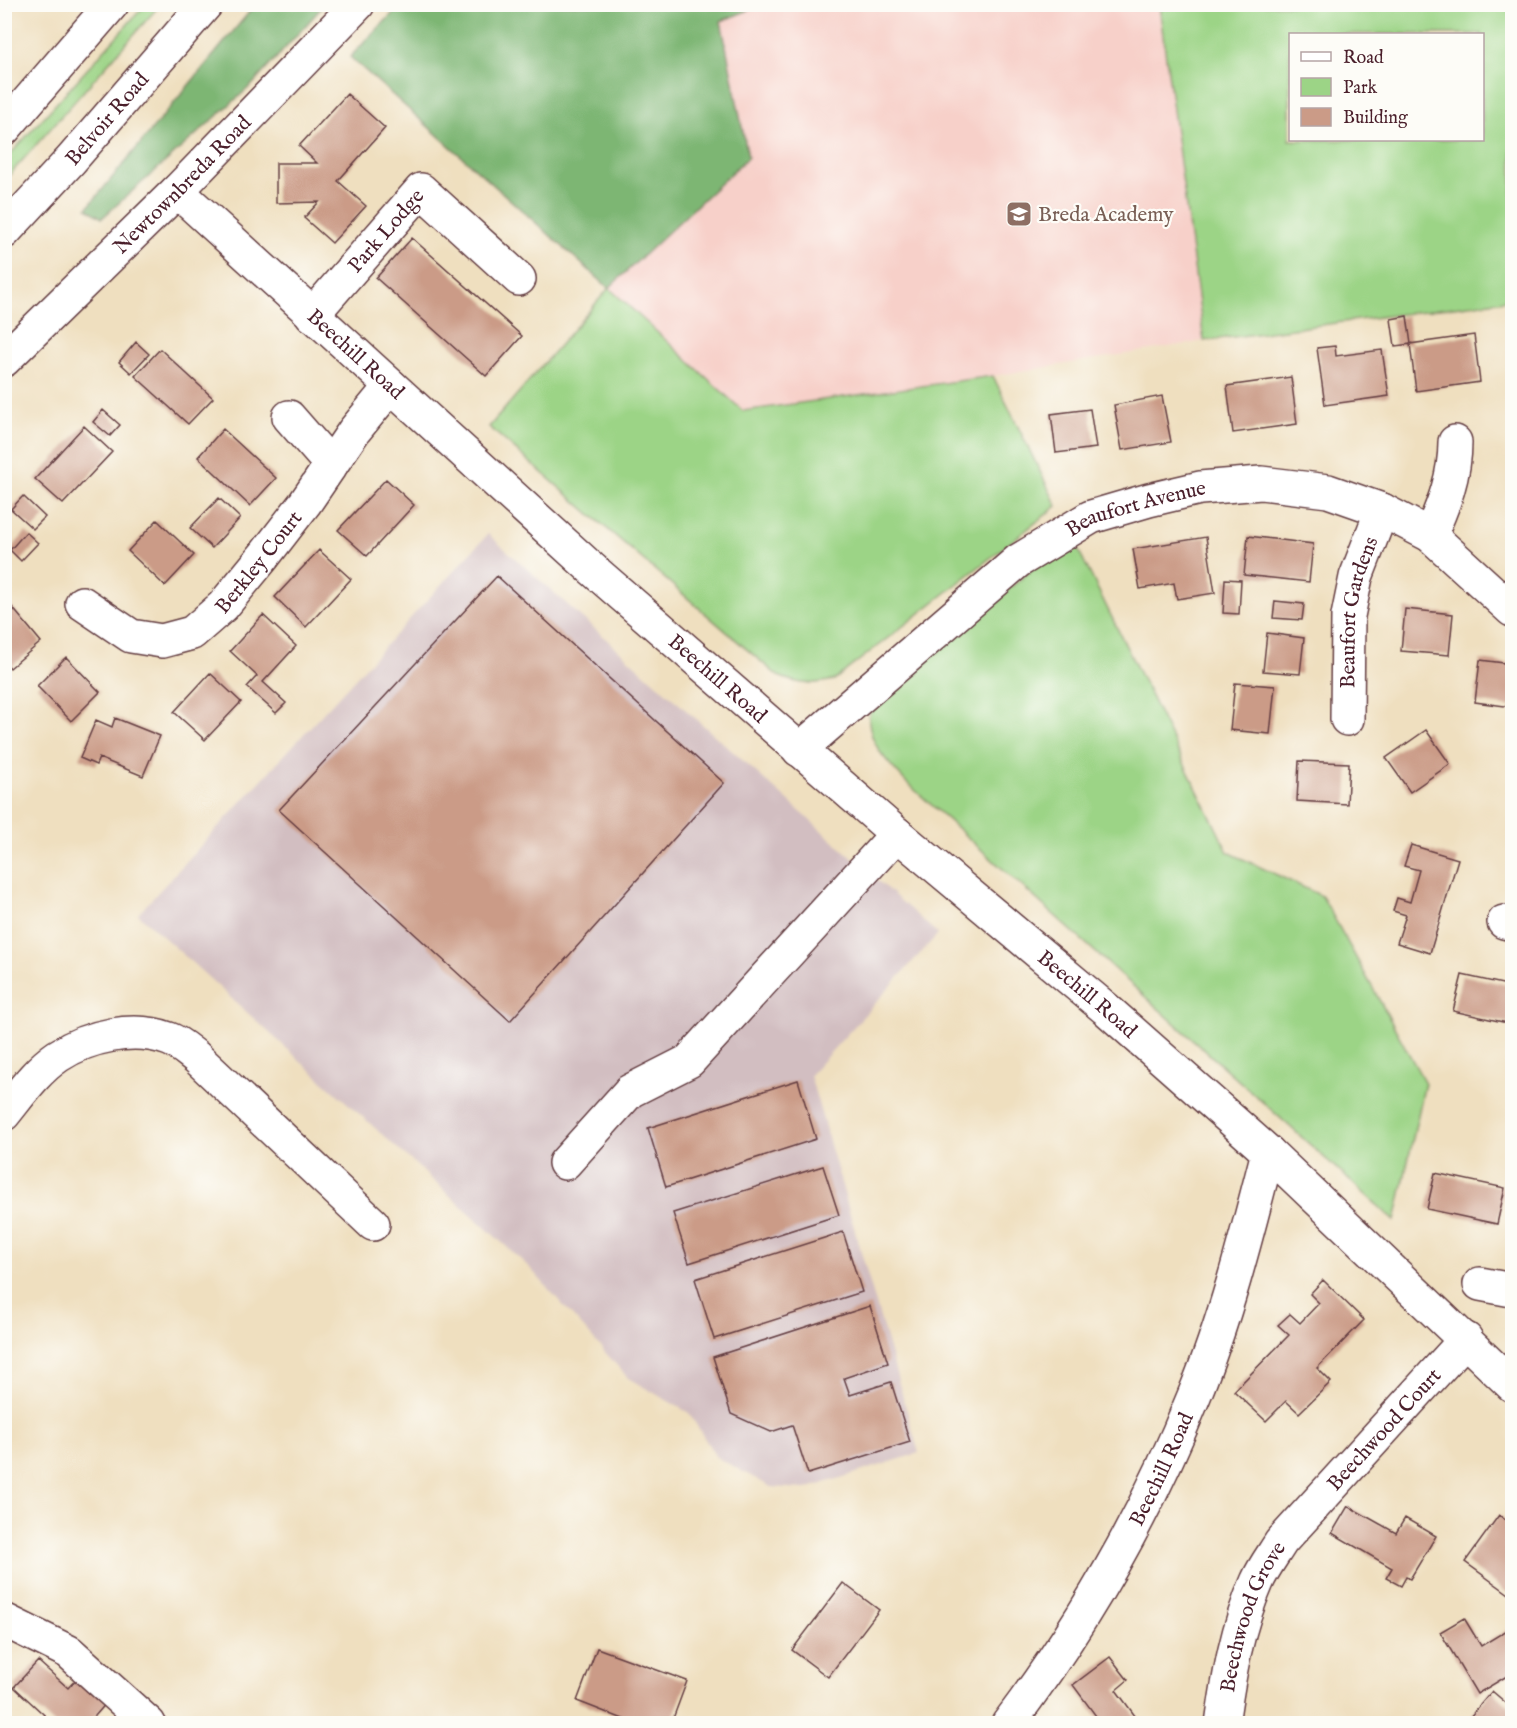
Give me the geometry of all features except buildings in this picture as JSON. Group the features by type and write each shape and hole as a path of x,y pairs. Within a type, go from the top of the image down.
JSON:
{"main road":[{"path":"4,129 112,4"},
{"name":"Belvoir Road","path":"4,232 71,160 206,4"},
{"name":"Newtownbreda Road","path":"4,360 177,191 358,4"},
{"name":"Park Lodge","path":"312,315 421,190 519,279"},
{"name":"Beechill Road","path":"177,191 574,552 897,834 1105,1008 1268,1152 1512,1385"},
{"name":"Berkley Court","path":"82,603 131,636 162,641 192,633 223,606 264,556 304,504 354,431 391,386"},
{"path":"289,417 331,465"},
{"path":"1430,535 1445,501 1455,463 1455,442"},
{"name":"Beaufort Avenue","path":"800,750 1018,561 1091,517 1200,488 1261,483 1328,491 1382,510 1430,535 1512,610"},
{"name":"Beaufort Gardens","path":"1347,718 1348,616 1356,577 1382,510"},
{"path":"565,1163 630,1091 689,1061 897,834"},
{"path":"4,1114 34,1077 58,1056 85,1042 116,1034 145,1034 170,1039 196,1057 373,1224"},
{"name":"Beechill Road","path":"1008,1724 1037,1685 1089,1606 1143,1507 1173,1444 1214,1340 1268,1152"},
{"path":"1480,1284 1512,1290"},
{"name":"Beechwood Court","path":"1302,1518 1466,1339"},
{"name":"Beechwood Grove","path":"1222,1724 1241,1623 1258,1580 1281,1542 1302,1518"},
{"path":"4,1620 69,1652 149,1724"}],"shaded area":[{"name":"Breda Academy","path":"401,4 1512,5 1512,299 1204,341 993,376 743,411 350,57"},
{"path":"488,534 938,934 810,1075 919,1453 806,1489 771,1487 716,1457 689,1413 628,1378 529,1267 138,914"}],"green space":[{"path":"146,4 160,5 5,180 5,160"},
{"path":"255,5 324,5 253,84 102,218 87,208"},
{"path":"401,5 762,5 721,21 748,157 609,288 350,57"},
{"path":"1159,5 1512,5 1512,299 1204,341"},
{"path":"609,288 743,411 993,376 1057,506 834,680 805,683 778,676 489,427"},
{"path":"1073,539 1228,852 1322,896 1425,1083 1395,1221 907,783 882,755 873,739 869,719 873,702 1035,567"}],"place":[{"name":"Breda Academy","path":"1019,214"}]}
